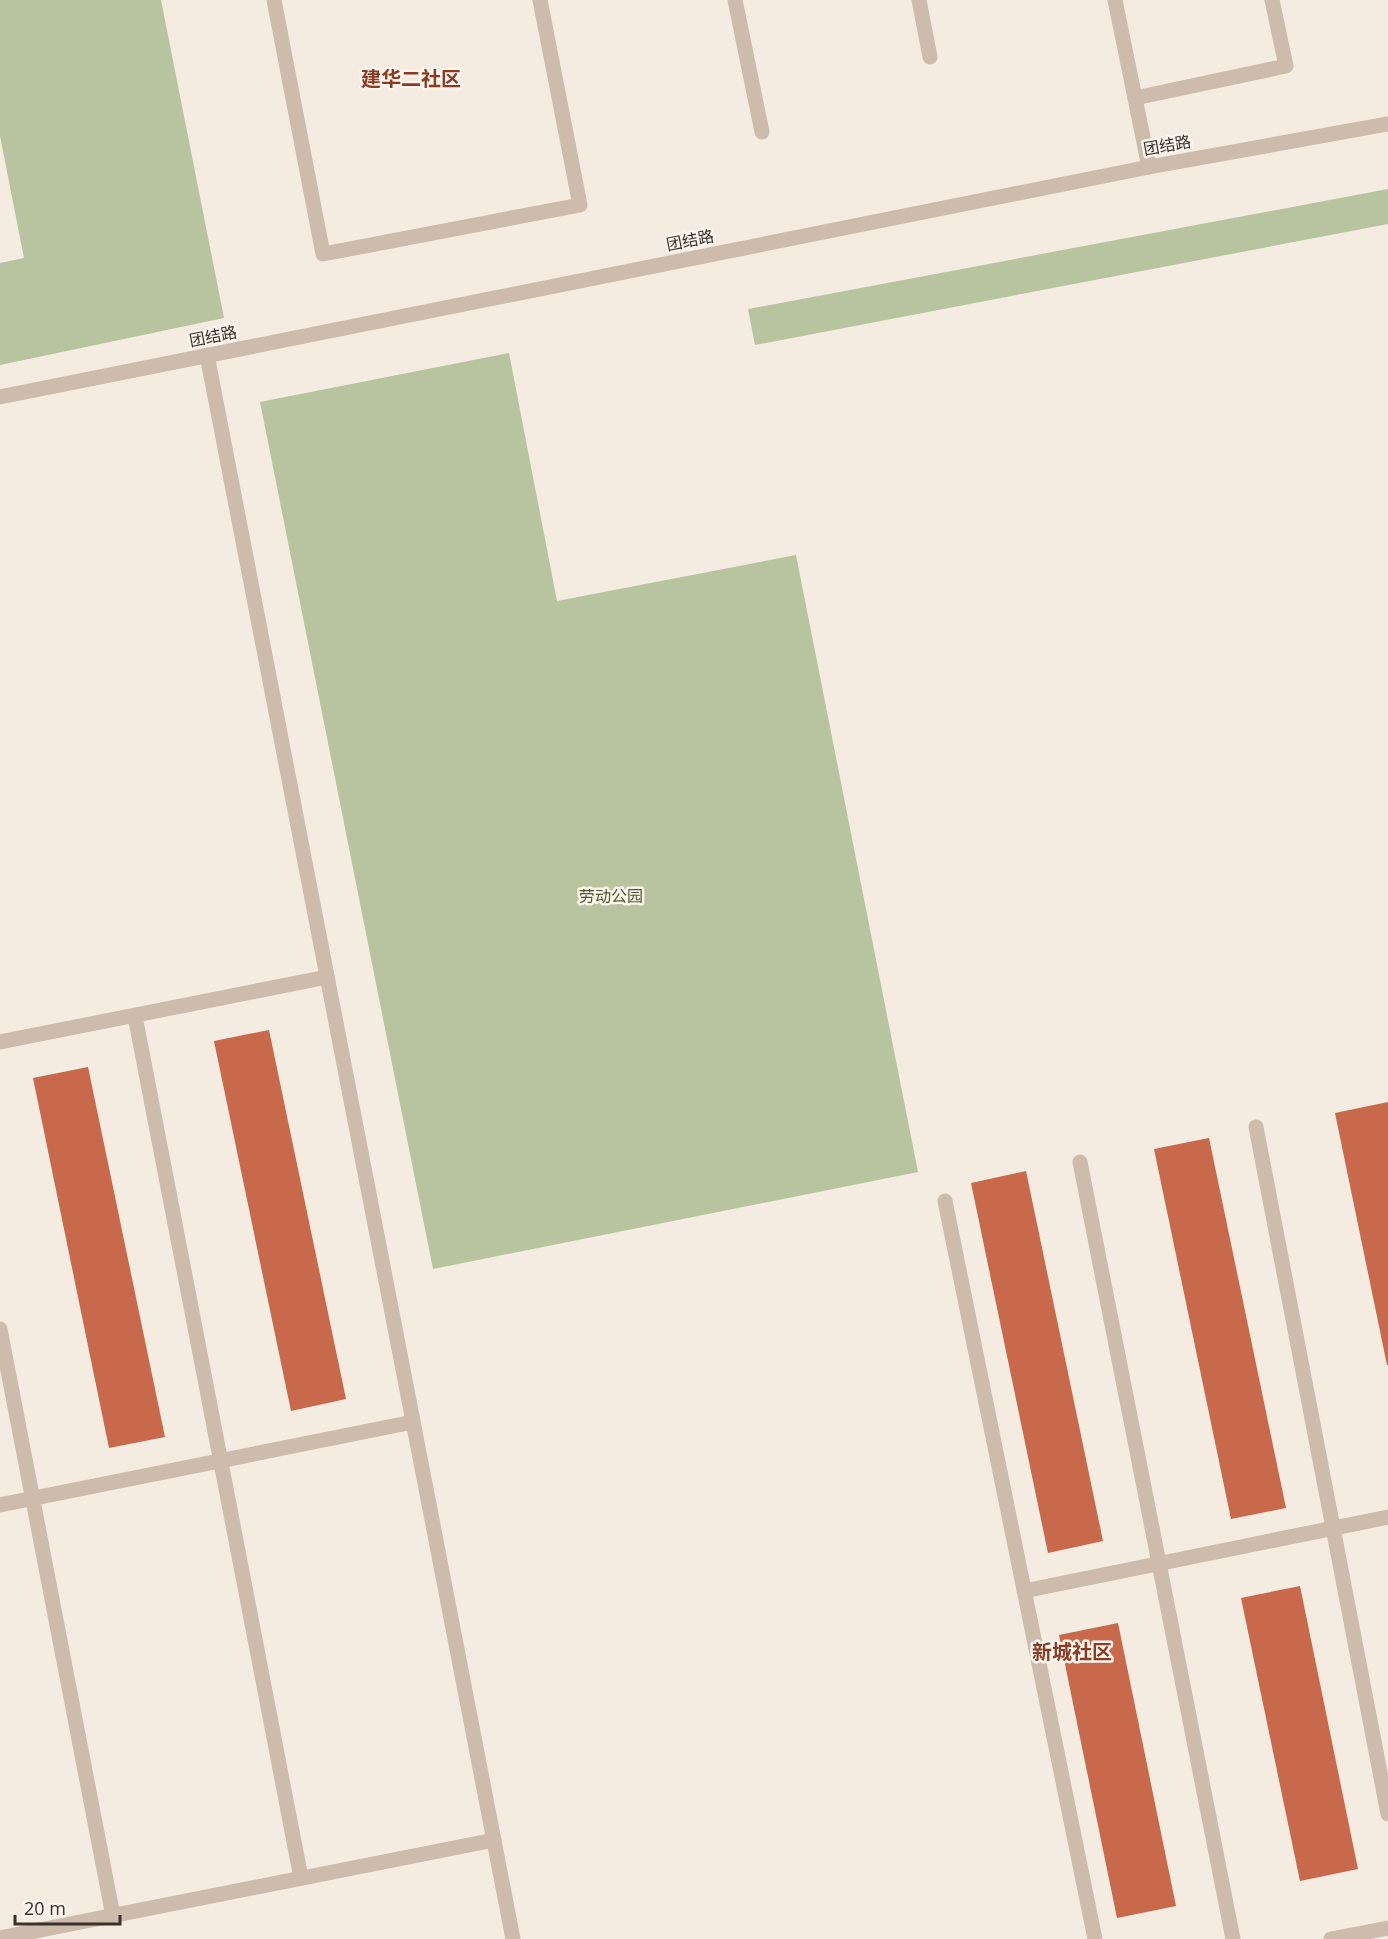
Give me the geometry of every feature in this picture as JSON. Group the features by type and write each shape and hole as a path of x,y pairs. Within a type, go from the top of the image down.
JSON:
{"street":[{"path":"273,0 323,254 580,205 540,0"},
{"path":"735,0 762,132"},
{"path":"919,0 930,57"},
{"path":"1115,0 1149,167"},
{"path":"1134,98 1286,66 1272,0"},
{"name":"团结路","path":"0,397 1149,167 1388,124"},
{"path":"207,355 513,1939"},
{"path":"0,1042 327,977"},
{"path":"135,1016 301,1878"},
{"path":"1256,1128 1388,1814"},
{"path":"1080,1162 1233,1939"},
{"path":"945,1201 1095,1939"},
{"path":"0,1329 113,1916"},
{"path":"0,1505 413,1422"},
{"path":"1024,1592 1388,1517"},
{"path":"0,1938 494,1840"},
{"path":"1331,1939 1388,1928"}],"green space":[{"path":"0,0 161,0 224,318 0,365 0,263 24,258 0,136"},
{"path":"1388,189 1388,224 755,345 748,309"},
{"name":"劳动公园","path":"509,353 557,601 796,555 918,1172 433,1269 260,402"}],"building":[{"path":"269,1030 346,1399 291,1411 214,1041"},
{"path":"88,1067 165,1437 109,1448 33,1078"},
{"path":"1388,1102 1388,1365 1387,1365 1335,1113"},
{"path":"1209,1138 1286,1508 1231,1519 1154,1149"},
{"path":"1026,1171 1103,1541 1048,1553 971,1183"},
{"path":"1300,1586 1358,1869 1300,1881 1241,1598"},
{"path":"1118,1623 1176,1906 1117,1918 1059,1635"}],"district":[{"name":"建华二社区","path":"411,79"},
{"name":"新城社区","path":"1072,1652"}]}
